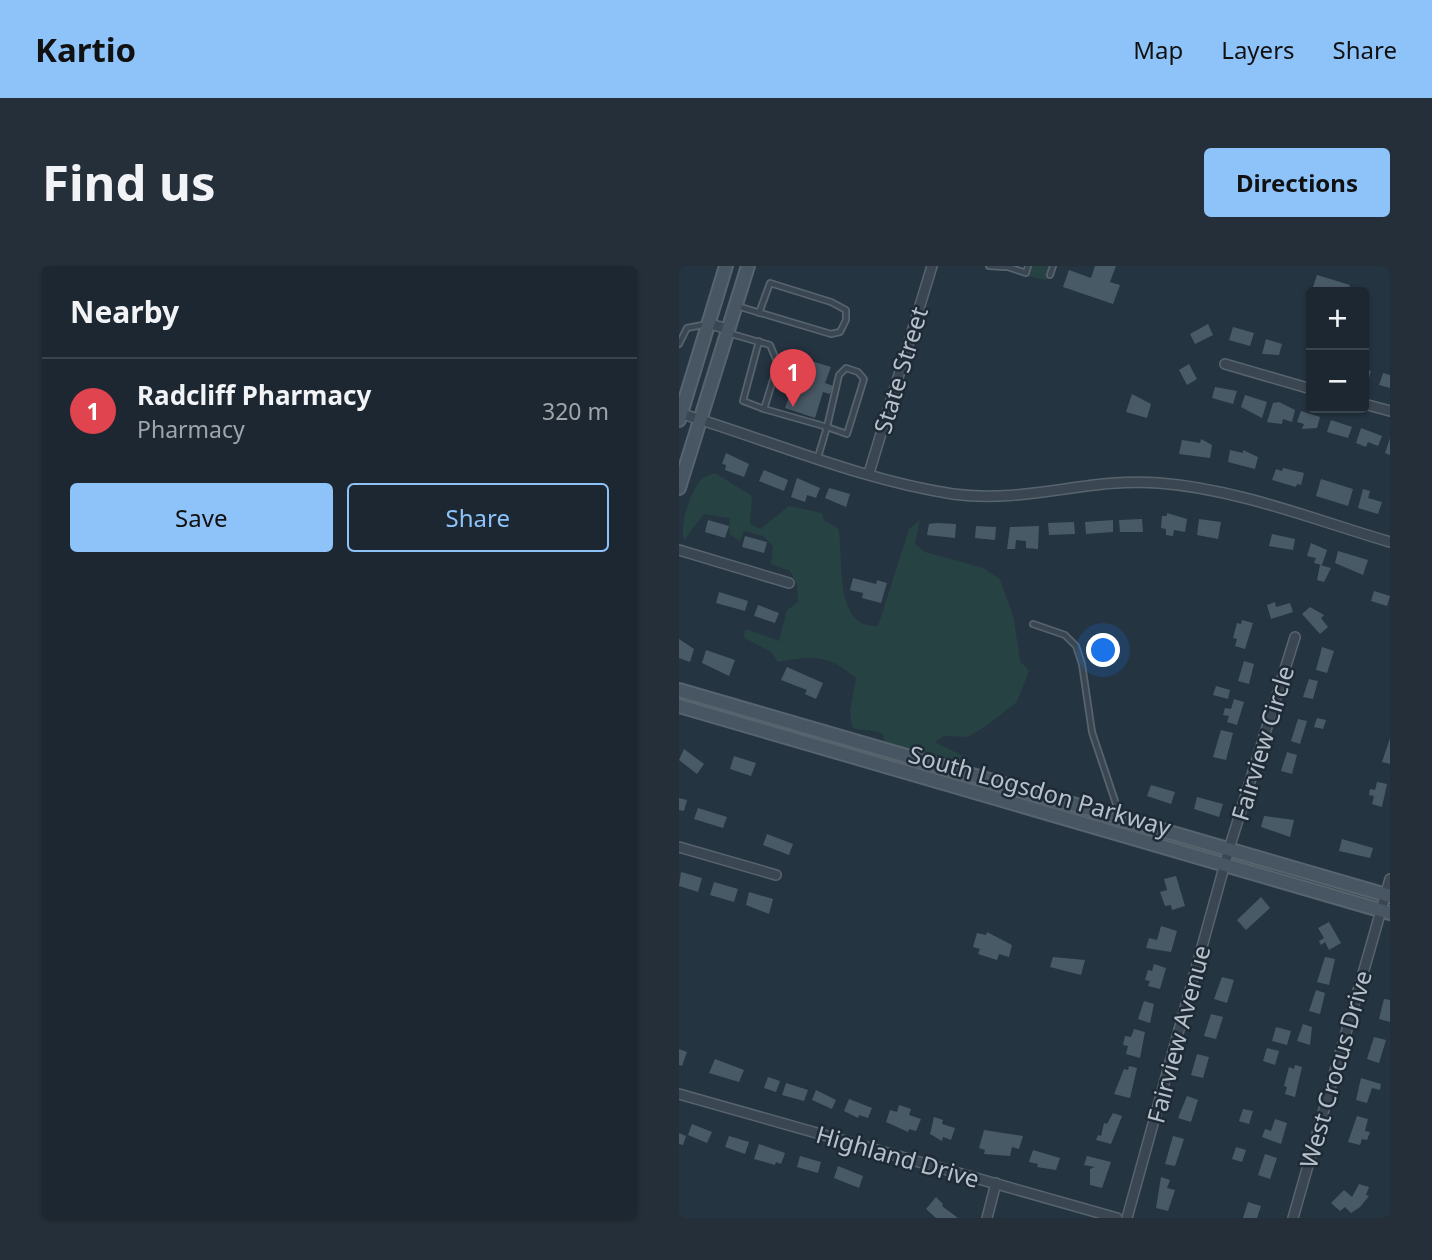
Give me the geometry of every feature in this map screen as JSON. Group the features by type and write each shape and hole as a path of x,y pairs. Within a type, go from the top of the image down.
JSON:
{"main road":[{"path":"680,416 726,266"},
{"path":"679,488 748,266"},
{"name":"South Logsdon Parkway","path":"679,690 1388,896"},
{"name":"South Logsdon Parkway","path":"679,706 1062,820 1385,911"}],"street":[{"name":"State Street","path":"869,473 932,266"},
{"path":"709,324 728,331"},
{"path":"1225,364 1306,388"},
{"path":"1369,405 1390,411"},
{"path":"680,416 700,419 869,473 943,492 990,497 1159,482 1227,494 1390,542"},
{"path":"679,550 789,583"},
{"name":"Fairview Circle","path":"1229,849 1295,637"},
{"path":"925,778 929,763"},
{"path":"1062,820 1067,802"},
{"path":"679,847 776,875"},
{"name":"Fairview Avenue","path":"1127,1218 1229,849"},
{"name":"West Crocus Drive","path":"1293,1218 1385,911 1390,879"},
{"name":"Highland Drive","path":"679,1094 1117,1218"},
{"path":"987,1218 996,1184"}],"lane":[{"path":"989,266 1005,266 1026,273 1028,266"},
{"path":"1050,275 1053,266"},
{"path":"736,306 759,313 831,334 839,332 846,320 846,310 831,302 770,283 759,313"},
{"path":"679,344 687,328 709,324"},
{"path":"728,331 770,345 778,364 764,409"},
{"path":"759,341 743,401 764,409 827,427 847,434 864,379 857,372 846,368 839,375 827,427 818,457"},
{"path":"1033,624 1065,635 1076,646 1082,664 1092,732 1120,817"}],"green space":[{"path":"1030,266 1050,266 1046,280 1027,276"},
{"path":"715,473 752,496 750,524 760,529 789,506 822,513 824,520 838,528 847,603 853,615 863,624 878,626 909,529 920,520 915,544 925,552 983,568 1000,579 1014,619 1020,661 1029,671 1017,702 987,725 968,737 944,736 935,742 965,757 965,766 884,744 883,734 852,727 850,711 856,678 846,670 820,659 778,662 771,652 743,637 746,629 779,641 787,610 798,602 797,585 790,571 771,564 773,546 763,536 744,531 740,541 729,534 730,518 704,514 684,540 684,518 696,486 701,480"}],"building":[{"path":"1095,266 1116,266 1110,282 1120,285 1113,304 1063,287 1069,270 1091,278"},
{"path":"1317,275 1350,285 1349,287 1313,287"},
{"path":"1208,324 1213,335 1195,344 1190,334"},
{"path":"1233,327 1254,333 1250,346 1229,340"},
{"path":"1266,339 1282,344 1279,355 1262,354"},
{"path":"798,357 831,367 825,383 833,386 830,394 823,392 815,418 785,408 791,391 781,388 786,372 792,374"},
{"path":"1189,364 1197,379 1187,385 1179,370"},
{"path":"1383,373 1390,375 1390,388 1379,385"},
{"path":"1215,387 1237,391 1233,404 1212,398"},
{"path":"1132,394 1151,404 1147,418 1126,412"},
{"path":"1245,395 1267,402 1262,418 1241,407"},
{"path":"1279,402 1295,410 1292,422 1283,419 1282,424 1267,422 1273,403"},
{"path":"1301,411 1320,417 1317,428 1302,429 1304,424 1297,422"},
{"path":"1331,420 1352,427 1348,438 1327,432"},
{"path":"1361,428 1382,436 1378,446 1368,442 1366,447 1356,443"},
{"path":"1390,438 1390,455 1385,453"},
{"path":"1201,439 1212,445 1210,458 1179,454 1182,440 1200,443"},
{"path":"1230,450 1243,453 1243,450 1258,457 1255,469 1228,462"},
{"path":"726,453 749,464 744,477 725,470 726,465 722,464"},
{"path":"1283,468 1304,473 1301,485 1297,484 1296,487 1272,480 1276,469 1282,471"},
{"path":"764,470 788,480 784,491 759,481"},
{"path":"797,478 820,488 816,498 807,495 805,502 791,497"},
{"path":"1321,479 1353,489 1348,506 1316,496"},
{"path":"829,488 850,494 846,507 825,498"},
{"path":"1363,489 1370,491 1368,498 1382,502 1378,514 1358,508"},
{"path":"1167,513 1187,519 1185,532 1174,530 1173,536 1166,535 1166,529 1161,528 1162,516 1167,516"},
{"path":"1142,519 1143,532 1120,532 1119,520"},
{"path":"1199,519 1221,522 1218,539 1197,535"},
{"path":"708,520 729,526 725,538 705,532"},
{"path":"1113,520 1113,532 1086,534 1085,522"},
{"path":"1074,522 1075,534 1049,535 1048,523"},
{"path":"929,524 956,524 955,538 927,535"},
{"path":"976,526 996,527 995,540 975,538"},
{"path":"1039,526 1038,549 1026,548 1026,541 1016,540 1015,549 1007,549 1010,527"},
{"path":"1272,534 1295,539 1293,550 1269,546"},
{"path":"745,536 767,542 764,553 742,547"},
{"path":"1311,543 1327,550 1322,565 1314,563 1316,558 1307,556"},
{"path":"1338,551 1368,560 1363,575 1335,563"},
{"path":"1320,565 1331,568 1324,582 1317,580"},
{"path":"853,578 876,584 877,580 887,583 881,603 862,598 863,593 850,590"},
{"path":"1374,591 1390,596 1387,606 1371,601"},
{"path":"719,592 748,601 745,611 716,603"},
{"path":"1275,602 1276,607 1290,603 1293,612 1271,619 1267,605"},
{"path":"758,605 779,613 775,623 754,616"},
{"path":"1310,607 1324,615 1321,618 1328,627 1320,634 1302,614"},
{"path":"1242,620 1253,623 1245,649 1235,646 1237,639 1233,638 1237,623 1241,624"},
{"path":"679,639 694,649 690,662 679,658"},
{"path":"1322,647 1334,651 1327,673 1316,670"},
{"path":"706,650 735,660 729,676 702,663"},
{"path":"1244,661 1254,664 1249,684 1238,681"},
{"path":"787,667 823,683 816,699 805,694 807,690 781,680"},
{"path":"1309,679 1318,681 1313,699 1303,697"},
{"path":"1216,686 1230,690 1228,699 1213,695"},
{"path":"1234,699 1244,702 1237,725 1227,722 1229,716 1223,715 1225,708 1231,709"},
{"path":"1317,718 1326,720 1323,729 1314,727"},
{"path":"1298,719 1307,721 1300,744 1291,741"},
{"path":"1221,730 1233,733 1226,760 1213,757"},
{"path":"1390,738 1390,764 1382,762"},
{"path":"684,749 704,764 697,774 679,760"},
{"path":"1287,752 1297,755 1292,774 1281,771"},
{"path":"734,756 756,763 751,776 730,769"},
{"path":"1377,782 1387,784 1382,807 1372,804 1374,796 1369,795 1370,789 1375,790"},
{"path":"1151,785 1175,792 1171,804 1147,796"},
{"path":"1197,797 1223,804 1219,817 1194,809"},
{"path":"679,798 687,800 684,811 679,810"},
{"path":"698,808 727,817 723,828 694,819"},
{"path":"1264,816 1294,820 1290,837 1261,827"},
{"path":"767,834 793,844 789,855 763,845"},
{"path":"1342,839 1373,848 1370,858 1339,851"},
{"path":"681,872 702,878 698,892 679,886"},
{"path":"1176,876 1185,906 1172,910 1171,905 1165,906 1160,892 1167,890 1164,879"},
{"path":"714,882 738,889 734,902 710,895"},
{"path":"749,892 773,899 769,914 746,905"},
{"path":"1261,897 1270,908 1246,930 1237,920"},
{"path":"1329,922 1341,943 1329,950 1325,942 1321,945 1319,941 1324,938 1318,928"},
{"path":"1161,926 1177,931 1171,952 1146,948 1149,938 1157,940"},
{"path":"987,932 1012,945 1009,957 999,954 997,960 978,954 980,949 973,947 977,933 986,935"},
{"path":"1053,957 1085,960 1081,975 1050,967"},
{"path":"1325,957 1335,959 1329,985 1317,982"},
{"path":"1154,964 1166,968 1160,989 1148,986 1150,981 1145,980 1148,970 1152,971"},
{"path":"1222,977 1234,980 1227,1003 1214,999"},
{"path":"1316,990 1325,993 1320,1014 1309,1011"},
{"path":"1384,999 1390,1000 1390,1022 1379,1019"},
{"path":"1144,1001 1154,1004 1150,1023 1138,1019"},
{"path":"1211,1014 1223,1017 1216,1039 1204,1036"},
{"path":"1303,1024 1312,1027 1310,1045 1297,1041"},
{"path":"1276,1027 1291,1031 1287,1045 1272,1041"},
{"path":"1134,1029 1145,1032 1140,1058 1126,1054 1128,1046 1123,1045 1125,1036 1131,1037"},
{"path":"1374,1037 1386,1040 1379,1063 1367,1059"},
{"path":"1267,1048 1279,1051 1275,1065 1263,1061"},
{"path":"679,1049 687,1052 682,1066 679,1065"},
{"path":"1197,1054 1209,1057 1203,1078 1191,1075"},
{"path":"715,1059 744,1070 739,1082 709,1073"},
{"path":"1295,1065 1302,1067 1295,1097 1285,1094 1287,1087 1284,1086 1289,1067 1294,1069"},
{"path":"1129,1066 1137,1068 1130,1098 1114,1094 1124,1069 1128,1070"},
{"path":"768,1077 780,1081 776,1092 764,1088"},
{"path":"1361,1078 1381,1084 1380,1090 1372,1088 1367,1103 1356,1100"},
{"path":"786,1083 808,1090 804,1101 782,1095"},
{"path":"816,1090 836,1100 832,1109 812,1100"},
{"path":"1187,1096 1198,1100 1191,1122 1178,1118"},
{"path":"849,1099 872,1108 868,1118 859,1115 858,1118 844,1111"},
{"path":"899,1105 911,1109 909,1115 921,1119 916,1131 909,1129 908,1132 886,1122 890,1110 897,1112"},
{"path":"1243,1109 1253,1111 1249,1124 1239,1121"},
{"path":"1113,1113 1122,1116 1111,1144 1096,1140 1098,1135 1101,1136 1104,1123 1107,1124"},
{"path":"1357,1116 1368,1119 1365,1131 1370,1132 1367,1140 1362,1139 1360,1145 1348,1142"},
{"path":"934,1117 943,1120 942,1124 955,1128 951,1140 943,1137 942,1141 930,1134"},
{"path":"1275,1119 1287,1123 1281,1144 1262,1137 1265,1129 1271,1131"},
{"path":"692,1124 712,1132 707,1143 688,1135"},
{"path":"984,1130 1023,1136 1019,1149 1012,1147 1010,1156 984,1154 985,1150 979,1148"},
{"path":"679,1133 686,1136 683,1145 679,1144"},
{"path":"729,1136 749,1142 745,1154 725,1147"},
{"path":"1173,1136 1184,1139 1175,1166 1165,1164"},
{"path":"759,1144 785,1153 781,1164 754,1159"},
{"path":"1236,1147 1246,1150 1242,1162 1232,1159"},
{"path":"1033,1150 1060,1158 1056,1170 1037,1167 1038,1164 1029,1162"},
{"path":"1265,1154 1277,1158 1270,1179 1258,1175"},
{"path":"800,1156 821,1162 818,1173 797,1167"},
{"path":"1087,1156 1111,1162 1102,1188 1090,1185 1090,1169 1095,1167 1084,1165"},
{"path":"838,1166 863,1176 859,1188 834,1178"},
{"path":"1161,1177 1170,1180 1167,1188 1175,1190 1168,1211 1156,1208"},
{"path":"1359,1184 1369,1187 1366,1195 1369,1196 1360,1207 1351,1213 1345,1207 1340,1211 1331,1203 1344,1190 1352,1197"},
{"path":"936,1197 942,1206 958,1218 936,1218 926,1209"},
{"path":"1248,1202 1261,1206 1257,1218 1243,1218"}],"place":[{"name":"Radcliff Pharmacy","path":"793,407"}]}
